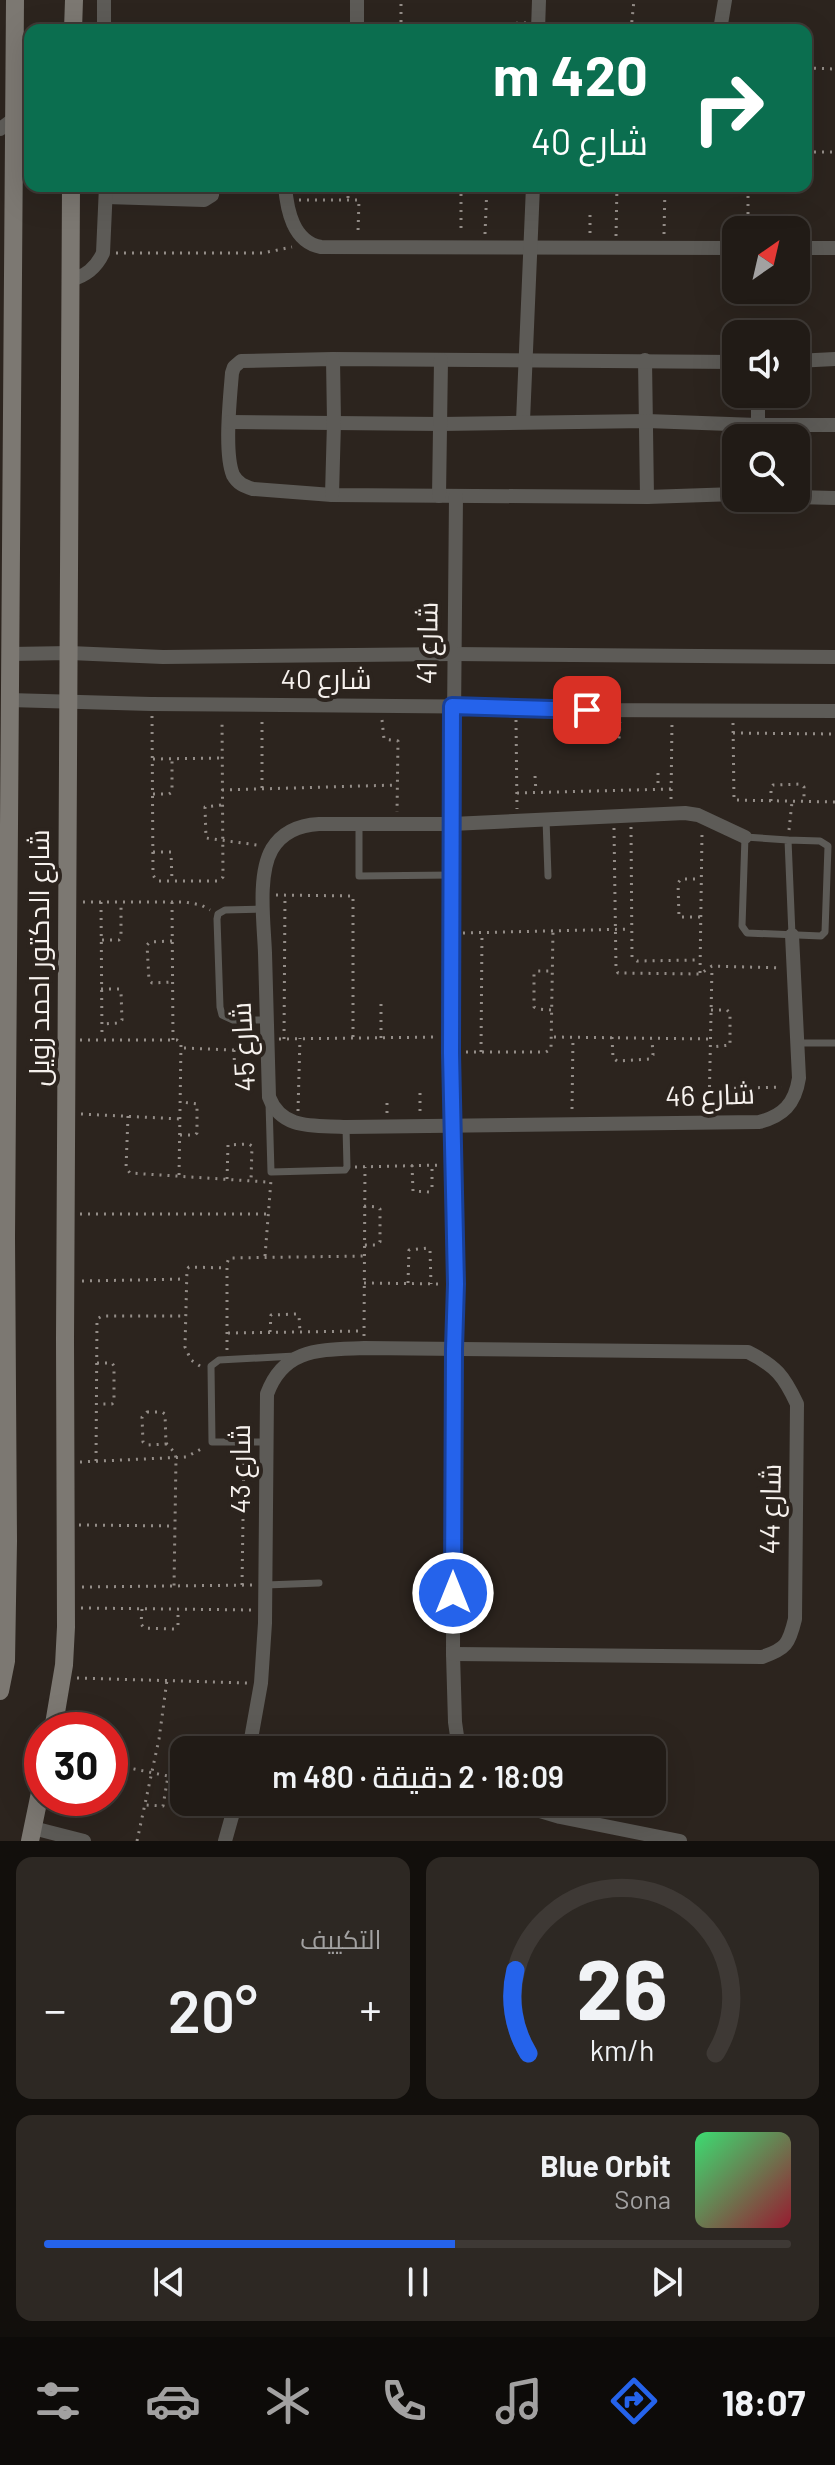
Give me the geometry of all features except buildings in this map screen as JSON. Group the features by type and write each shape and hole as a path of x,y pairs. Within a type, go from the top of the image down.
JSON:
{"street":[{"name":"شارع الدكتور احمد زويل","path":"0,1691 8,1541 3,1241 10,654 6,213 7,124 15,0"},
{"path":"73,24 74,0"},
{"path":"104,0 104,24"},
{"path":"357,0 357,24"},
{"path":"538,24 539,0"},
{"path":"721,24 725,0"},
{"name":"شارع الدكتور احمد زويل","path":"56,1712 62,1678 66,1608 71,192"},
{"path":"70,280 87,274 103,253 106,192 204,200 212,192"},
{"path":"523,421 533,192"},
{"path":"285,193 291,219 301,237 321,247 722,248"},
{"path":"810,248 835,248"},
{"path":"722,362 263,359 237,363 232,373 229,422 233,473 243,486 268,491 439,496 722,494"},
{"path":"332,495 333,359"},
{"path":"810,360 835,359"},
{"path":"439,496 441,360"},
{"path":"645,360 647,497"},
{"path":"229,422 441,424 647,421 722,428"},
{"path":"810,427 835,425"},
{"name":"شارع 41","path":"456,496 451,1053 456,1284 453,1654 457,1736"},
{"path":"810,497 835,498"},
{"name":"شارع 40","path":"10,654 163,657 453,654 835,657"},
{"name":"شارع 40","path":"9,700 835,711"},
{"path":"273,847 291,830 303,825 452,824 671,813 702,817 745,837"},
{"name":"شارع 45","path":"273,847 268,859 264,902 269,1097 279,1115 298,1125"},
{"path":"792,935 798,1086"},
{"name":"شارع 46","path":"453,1124 759,1122 774,1118 788,1108 798,1086"},
{"path":"298,1125 453,1124"},
{"path":"300,1356 364,1348 454,1349"},
{"name":"شارع 44","path":"453,1654 762,1657 780,1651 791,1638 795,1619 797,1404 786,1380 770,1363 748,1352 454,1349"},
{"name":"شارع 43","path":"252,1736 261,1683 265,1610 267,1394 279,1371 300,1356"},
{"path":"225,1841 232,1816"},
{"path":"557,1816 680,1841"},
{"path":"31,1834 84,1841"}],"lane":[{"path":"546,819 548,876"},
{"path":"359,824 359,876 452,875"},
{"path":"745,837 788,840 822,841 828,848 825,932 821,936 747,933 742,929 745,837"},
{"path":"788,840 792,935"},
{"path":"264,902 218,914 220,1011 228,1020 267,1020"},
{"path":"797,1043 835,1043"},
{"path":"269,1097 271,1172 344,1170 347,1167 346,1127"},
{"path":"266,1442 212,1442 211,1369 214,1362 227,1360 300,1356"},
{"path":"266,1585 319,1583"}],"path":[{"path":"401,0 401,24"},
{"path":"632,24 634,0"},
{"path":"812,68 835,69"},
{"path":"812,152 835,152"},
{"path":"348,192 348,200"},
{"path":"461,192 461,248"},
{"path":"485,248 487,192"},
{"path":"616,248 617,192"},
{"path":"663,248 665,192"},
{"path":"748,192 748,216"},
{"path":"285,193 359,200 357,248"},
{"path":"590,213 590,248"},
{"path":"103,253 263,253 307,242"},
{"path":"151,704 154,878 158,881 221,880 223,877 222,704"},
{"path":"262,789 264,704"},
{"path":"516,707 517,821"},
{"path":"587,710 587,735 591,740 619,738 619,710"},
{"path":"671,813 672,710"},
{"path":"734,711 733,799 835,802"},
{"path":"382,720 384,739 398,741 397,824"},
{"path":"733,733 835,734"},
{"path":"153,759 222,758"},
{"path":"153,794 172,792 172,759"},
{"path":"658,773 658,789"},
{"path":"535,776 536,792"},
{"path":"771,801 773,785 801,784 804,787 804,802"},
{"path":"222,790 397,785"},
{"path":"517,793 671,789"},
{"path":"788,840 792,802"},
{"path":"222,805 205,807 205,836 208,839 273,847"},
{"path":"631,815 632,955 635,960 700,960"},
{"path":"614,816 616,969 620,974 700,974 712,966 794,969"},
{"path":"700,974 702,817"},
{"path":"153,852 171,852 172,881"},
{"path":"701,879 681,879 678,883 679,917 701,917"},
{"path":"284,1039 285,895"},
{"path":"264,902 285,895 353,896 353,1038"},
{"path":"67,902 172,902 201,905 218,914"},
{"path":"101,902 102,1040"},
{"path":"101,940 121,938 121,902"},
{"path":"172,902 173,1040"},
{"path":"452,933 631,929"},
{"path":"451,1053 546,1052 552,1047 553,931"},
{"path":"481,1052 482,933"},
{"path":"172,941 150,942 147,945 149,980 152,983 173,982"},
{"path":"708,1123 712,966"},
{"path":"552,971 535,971 533,995 535,1009 552,1010"},
{"path":"101,989 121,990 122,1006 121,1022 102,1024"},
{"path":"381,999 381,1038"},
{"path":"710,1047 727,1047 730,1044 729,1011 711,1010"},
{"path":"183,1048 234,1050 300,1038 451,1037"},
{"path":"552,1037 710,1039"},
{"path":"572,1123 573,1037"},
{"path":"612,1037 613,1058 617,1061 650,1059 653,1055 652,1038"},
{"path":"298,1125 300,1038"},
{"path":"67,1040 173,1040 181,1043 179,1177"},
{"path":"234,1050 235,1083 252,1084 253,1067"},
{"path":"709,1089 798,1086"},
{"path":"420,1093 420,1125"},
{"path":"180,1135 197,1133 197,1104 181,1102"},
{"path":"67,1113 181,1119"},
{"path":"128,1116 127,1171 270,1182"},
{"path":"227,1180 228,1144 249,1144 252,1146 251,1181"},
{"path":"412,1165 413,1191 429,1192 432,1188 432,1165"},
{"path":"347,1167 455,1165"},
{"path":"364,1348 365,1167"},
{"path":"265,1256 271,1172"},
{"path":"364,1206 380,1209 379,1244 364,1245"},
{"path":"66,1214 268,1214"},
{"path":"408,1283 408,1251 428,1248 431,1284"},
{"path":"227,1360 227,1261 231,1257 364,1256"},
{"path":"211,1369 197,1365 185,1347 186,1279 188,1267 227,1268"},
{"path":"66,1281 186,1279"},
{"path":"364,1283 456,1284"},
{"path":"270,1332 271,1315 297,1314 300,1332"},
{"path":"96,1461 97,1320 99,1317 185,1316"},
{"path":"227,1333 364,1331"},
{"path":"97,1363 114,1364 113,1404 97,1404"},
{"path":"166,1443 143,1443 142,1417 145,1413 165,1414 166,1443 176,1458 174,1586"},
{"path":"65,1462 186,1457 212,1442"},
{"path":"242,1585 244,1442"},
{"path":"66,1524 175,1526"},
{"path":"66,1587 266,1585"},
{"path":"66,1608 265,1610"},
{"path":"142,1609 141,1624 144,1628 174,1629 178,1626 178,1609"},
{"path":"62,1678 261,1683"},
{"path":"137,1841 167,1680"},
{"path":"128,1767 168,1776 164,1805 146,1805"}],"route":[{"path":"453,1593 456,1284 451,1053 452,706 587,710"}]}
